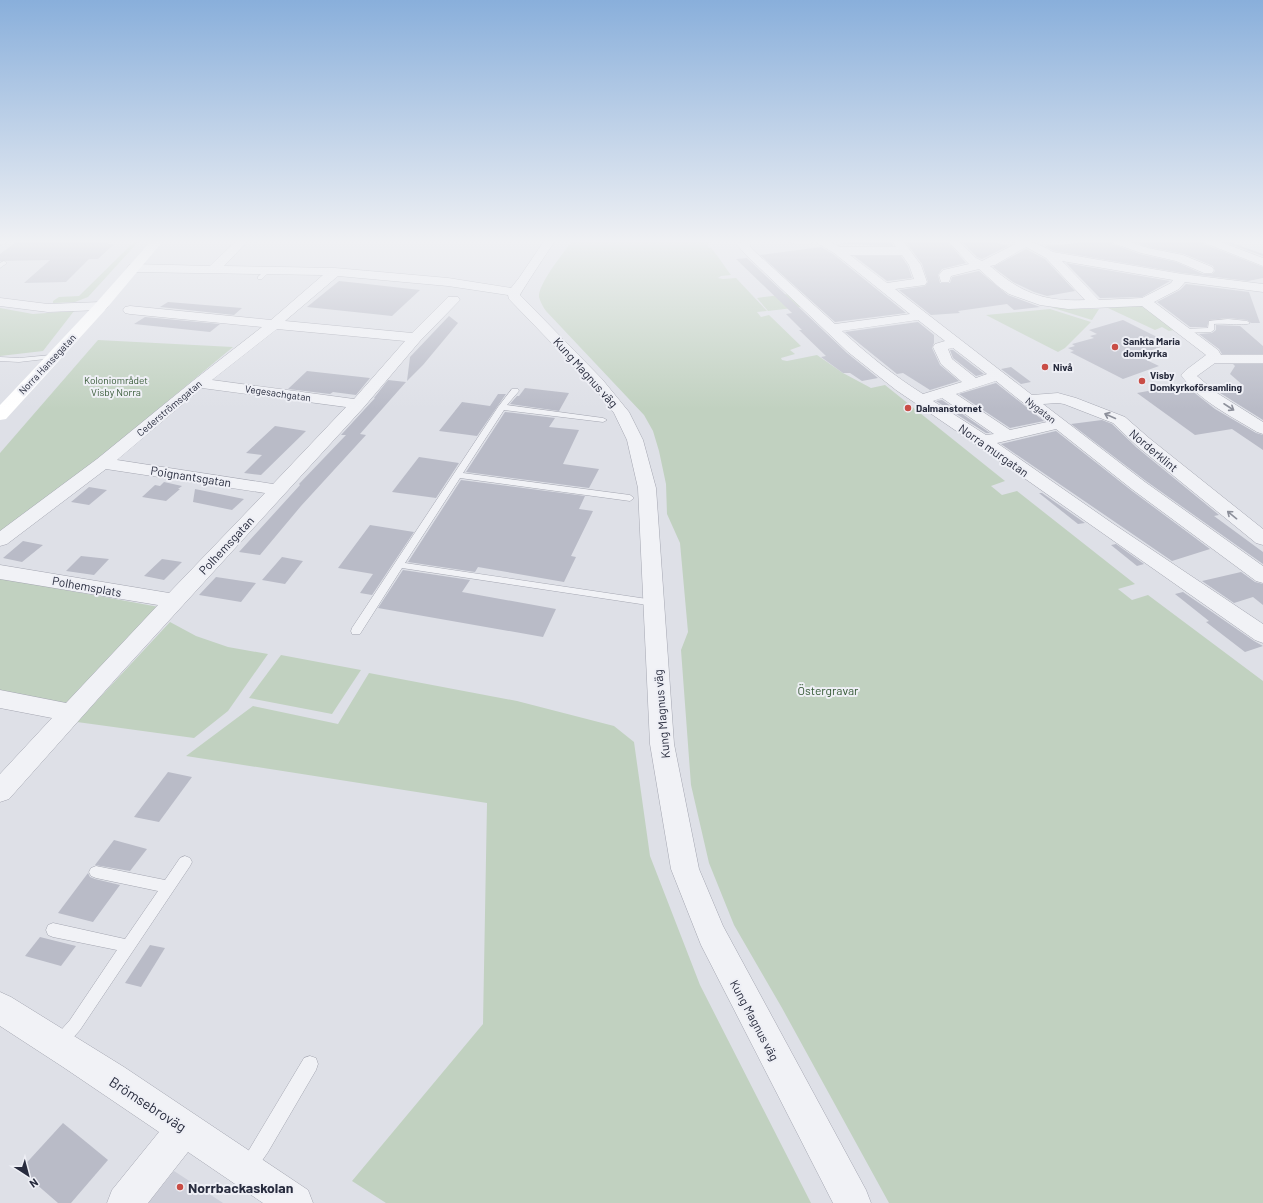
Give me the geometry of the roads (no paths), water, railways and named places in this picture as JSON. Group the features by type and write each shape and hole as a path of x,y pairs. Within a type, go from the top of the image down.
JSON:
{"main road":[{"name":"Norra Hansegatan","path":"0,415 108,297"}],"street":[{"name":"Cederströmsgatan","path":"0,540 103,463 306,297"},
{"name":"Kung Magnus väg","path":"515,297 563,345 621,412 635,440 647,488 662,744 685,869 712,935 853,1203"},
{"name":"Norra murgatan","path":"798,297 865,359 901,387 983,441 1263,635"},
{"name":"Nygatan","path":"896,297 956,342 997,376 1139,486 1263,576"},
{"path":"1030,297 1040,301 1068,306 1145,302 1154,297"},
{"path":"1090,297 1097,305"},
{"name":"Polhemsgatan","path":"0,791 174,601 358,404 415,338 453,300"},
{"path":"0,302 48,308 101,306"},
{"path":"1145,302 1213,353 1214,356 1212,359"},
{"path":"130,310 415,338"},
{"path":"832,329 920,316"},
{"path":"956,342 940,347 946,361 973,383"},
{"path":"1263,359 1212,359 1189,375 1192,380 1203,390 1263,429"},
{"path":"921,400 946,394 973,383 997,376"},
{"name":"Vegesachgatan","path":"199,383 358,404"},
{"path":"946,394 1007,435"},
{"name":"Norderklint","path":"1028,400 1058,398 1070,401 1119,420 1263,540"},
{"path":"983,441 1058,424"},
{"name":"Poignantsgatan","path":"103,463 279,490"},
{"name":"Polhemsplats","path":"0,572 174,601"},
{"path":"0,699 71,713"},
{"name":"Brömsebroväg","path":"0,1008 185,1128 295,1203"},
{"path":"125,1203 185,1128"}],"lane":[{"path":"1184,331 1211,330 1211,322 1216,321 1247,324"},
{"path":"0,359 19,360 52,358"},
{"path":"356,631 502,407 515,390"},
{"path":"502,407 603,420"},
{"path":"459,475 630,498"},
{"path":"399,565 654,603"},
{"path":"58,1045 75,1025 185,862"},
{"path":"96,872 168,887"},
{"path":"53,930 128,946"},
{"path":"246,1170 262,1146 310,1064"}],"place":[{"name":"Sankta Maria domkyrka","path":"1115,347"},
{"name":"Nivå","path":"1045,367"},
{"name":"Visby Domkyrkoförsamling","path":"1142,381"},
{"name":"Dalmanstornet","path":"908,408"},
{"name":"Norrbackaskolan","path":"180,1187"}],"park label":[{"name":"Koloniområdet Visby Norra","path":"116,386"},
{"name":"Östergravar","path":"828,690"}]}
